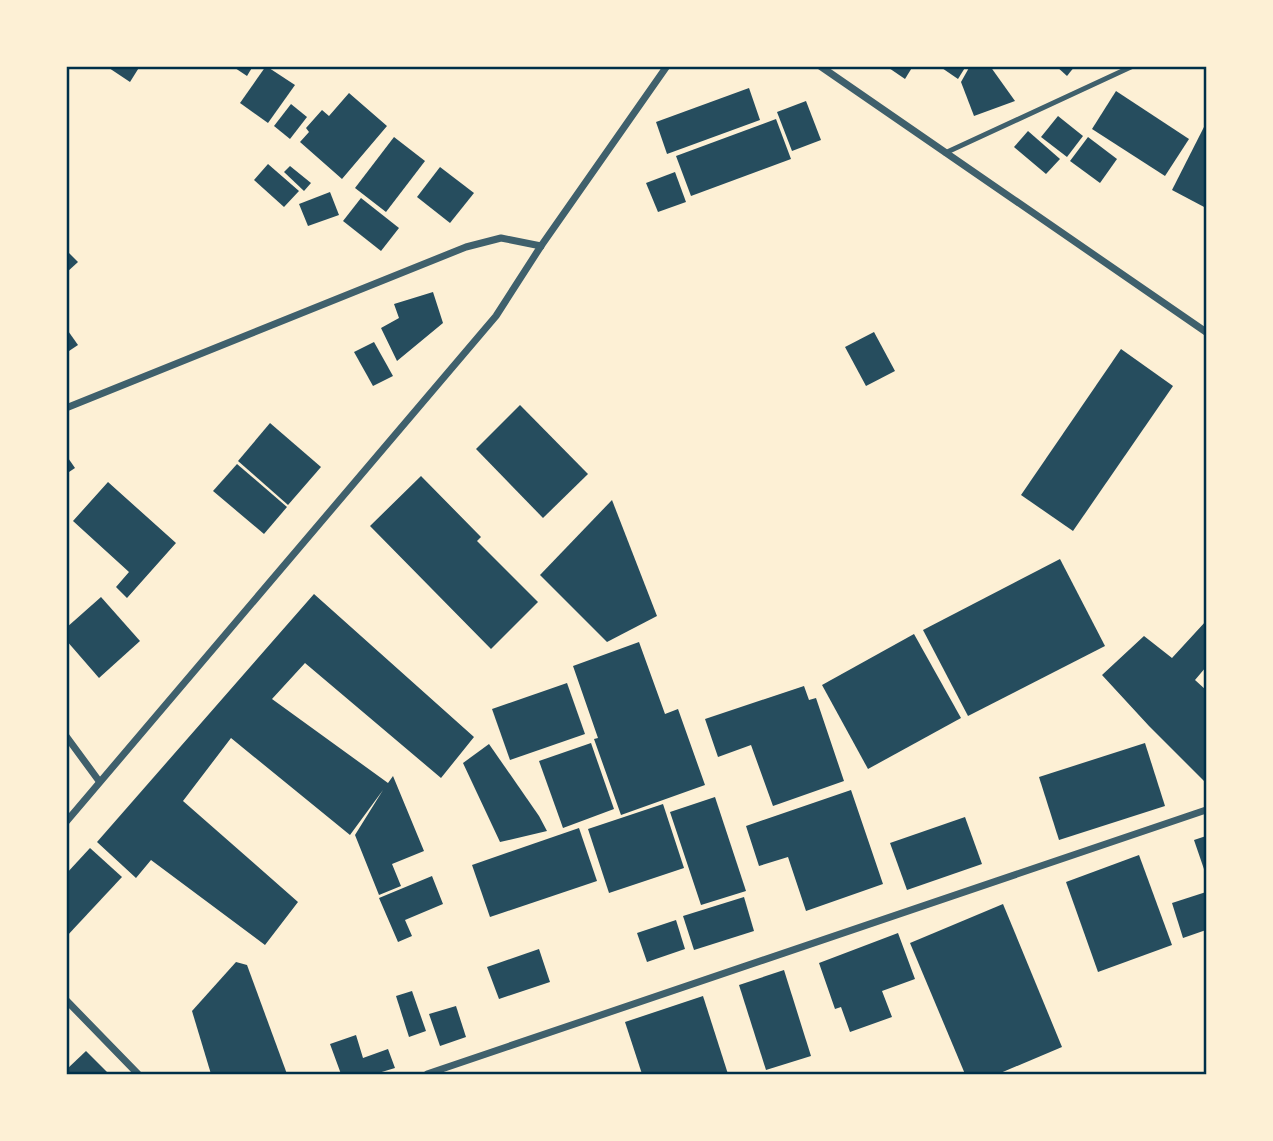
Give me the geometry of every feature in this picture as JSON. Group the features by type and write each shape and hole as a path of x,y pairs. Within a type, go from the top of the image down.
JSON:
{"street":[{"path":"66,821 496,316 541,246 667,66"},
{"path":"820,66 1206,332"},
{"path":"66,408 466,247 501,238 541,246"},
{"path":"66,736 99,781"},
{"path":"427,1074 1206,810"},
{"path":"66,1000 138,1074"}],"lane":[{"path":"945,153 1133,66"}],"building":[{"path":"106,66 140,66 130,82"},
{"path":"232,66 253,66 247,76"},
{"path":"266,66 295,85 268,123 240,103"},
{"path":"886,66 913,66 905,79"},
{"path":"939,66 966,66 958,79"},
{"path":"970,66 990,66 1015,101 974,116 961,82"},
{"path":"1056,66 1075,66 1067,76"},
{"path":"749,88 760,120 667,154 656,122"},
{"path":"1116,91 1189,139 1165,176 1092,129"},
{"path":"349,93 387,126 342,179 300,142 309,132 306,128 322,110 329,116"},
{"path":"806,101 821,140 792,151 777,112"},
{"path":"291,104 307,117 290,139 274,126"},
{"path":"1058,116 1083,136 1067,157 1041,137"},
{"path":"776,119 791,159 691,196 676,156"},
{"path":"1206,123 1206,208 1172,190"},
{"path":"1028,131 1060,159 1046,174 1014,147"},
{"path":"394,137 425,161 386,212 355,188"},
{"path":"1088,137 1117,159 1100,183 1070,161"},
{"path":"268,164 299,191 284,207 254,180"},
{"path":"290,166 311,183 304,191 284,172"},
{"path":"440,167 474,193 450,223 417,197"},
{"path":"675,172 686,202 658,212 646,183"},
{"path":"330,192 339,215 308,226 299,204"},
{"path":"361,198 399,228 381,251 343,221"},
{"path":"66,250 78,262 66,273"},
{"path":"433,292 443,323 397,361 381,328 399,318 394,304"},
{"path":"66,328 78,345 66,353"},
{"path":"874,332 895,371 866,386 845,347"},
{"path":"374,342 393,376 373,386 354,352"},
{"path":"1121,349 1173,386 1073,531 1021,495"},
{"path":"520,405 588,474 543,518 476,449"},
{"path":"270,423 321,467 288,505 238,461"},
{"path":"66,455 75,468 66,474"},
{"path":"237,464 287,507 264,534 213,491"},
{"path":"421,476 481,537 477,541 538,602 491,649 370,526"},
{"path":"108,482 176,543 127,598 116,587 129,572 73,521"},
{"path":"612,500 657,616 607,642 540,575"},
{"path":"1060,559 1105,646 968,716 923,630"},
{"path":"314,594 474,737 441,778 305,663 272,699 388,783 393,776 424,851 392,864 401,886 379,895 355,835 383,790 350,835 231,738 183,801 298,902 265,945 151,860 136,878 97,842"},
{"path":"101,597 140,641 99,678 66,640 66,628"},
{"path":"1206,621 1206,667 1195,680 1206,690 1206,783 1102,675 1144,636 1172,658"},
{"path":"914,634 961,718 868,769 822,685"},
{"path":"639,642 665,714 678,709 705,785 621,815 594,739 598,738 573,666"},
{"path":"567,683 585,734 510,760 492,709"},
{"path":"804,686 809,700 816,698 844,781 773,806 751,745 718,757 705,719"},
{"path":"591,743 614,809 563,828 539,761"},
{"path":"1145,743 1165,806 1059,840 1039,777"},
{"path":"489,744 547,831 500,842 463,763"},
{"path":"851,790 883,884 806,911 788,857 759,866 746,826"},
{"path":"715,797 746,891 701,905 670,812"},
{"path":"663,804 684,868 609,893 588,829"},
{"path":"965,817 982,864 907,890 890,843"},
{"path":"579,828 597,881 490,917 472,865"},
{"path":"1206,836 1206,875 1194,840"},
{"path":"90,848 122,877 66,937 66,874"},
{"path":"1139,855 1172,945 1098,972 1066,882"},
{"path":"432,876 443,904 405,920 412,936 398,942 379,898"},
{"path":"1206,892 1206,930 1183,938 1172,903"},
{"path":"744,897 754,931 694,950 683,916"},
{"path":"1003,904 1062,1047 998,1074 965,1074 910,943"},
{"path":"676,920 685,949 647,962 637,933"},
{"path":"898,933 915,979 882,991 892,1017 850,1032 841,1007 835,1009 819,963"},
{"path":"539,949 550,982 499,999 487,967"},
{"path":"236,962 247,965 287,1074 211,1074 192,1011"},
{"path":"784,970 811,1056 766,1070 739,985"},
{"path":"412,991 426,1031 409,1037 396,996"},
{"path":"703,996 728,1074 642,1074 625,1022"},
{"path":"456,1006 466,1037 440,1046 429,1014"},
{"path":"356,1035 363,1058 388,1049 395,1068 375,1074 341,1074 330,1044"},
{"path":"86,1051 109,1074 66,1074 66,1070"}]}
